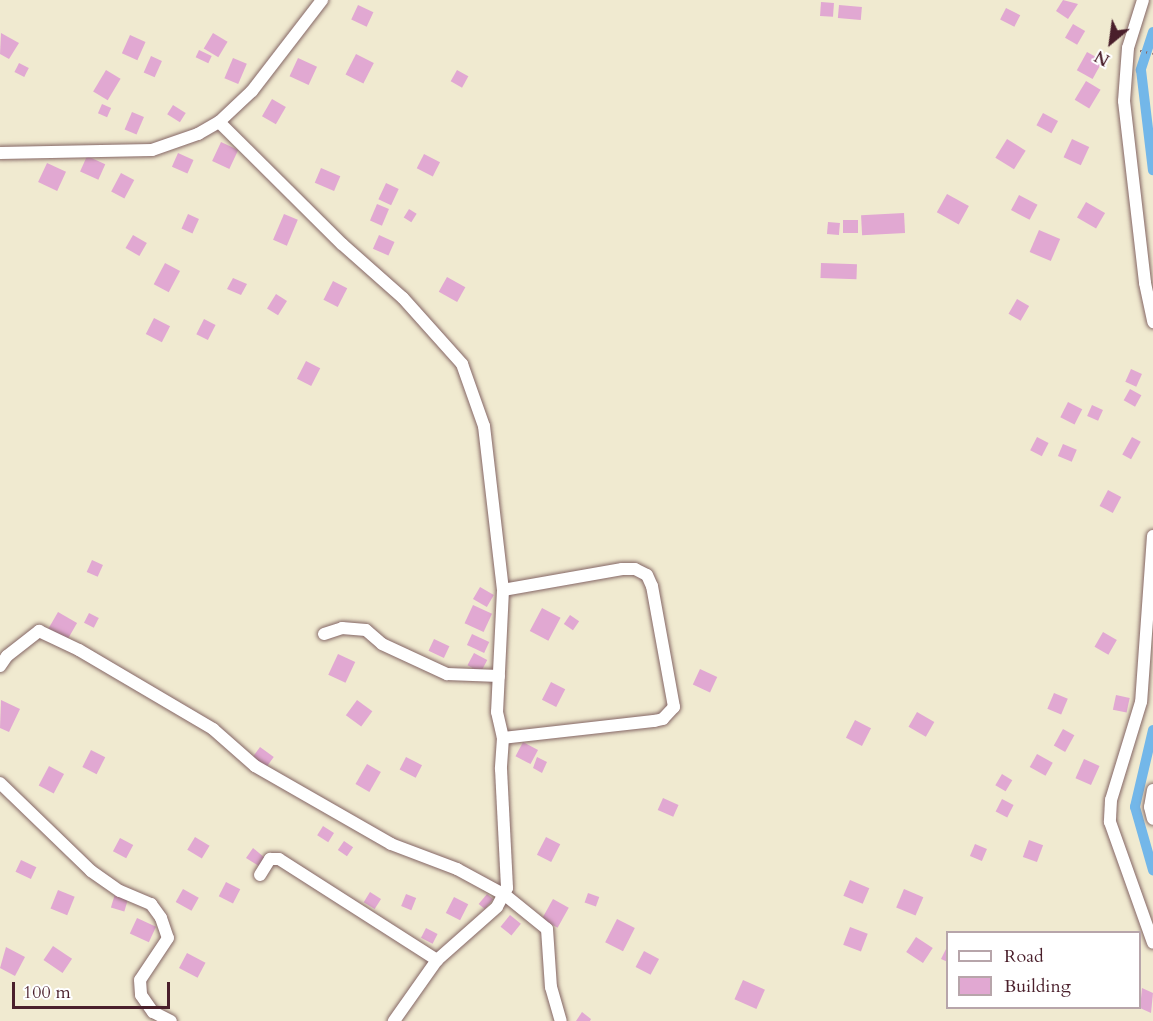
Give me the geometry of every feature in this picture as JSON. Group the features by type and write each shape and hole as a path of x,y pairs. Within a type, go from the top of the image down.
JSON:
{"street":[{"path":"0,153 152,150 174,145 219,122 252,92 322,0"},
{"path":"1143,0 1128,48 1124,101 1145,283 1153,322"},
{"path":"219,122 342,244 404,298 462,364 484,426 503,590 497,712 503,738 505,895 496,908 437,960 394,1021"},
{"path":"1153,536 1147,703 1111,800 1110,822 1153,943"},
{"path":"503,590 622,569 635,569 647,575 652,586 674,706 663,719 654,721 503,738"},
{"path":"324,634 342,628 366,630 382,644 447,674 499,676"},
{"path":"0,666 7,656 39,631 79,650 213,729 255,766 391,844 457,869 505,895 547,929 551,987 561,1021"},
{"path":"0,783 91,871 120,891 151,904 161,918 168,938 140,980 141,995 153,1012 171,1021"},
{"path":"1153,790 1149,807 1153,819"},
{"path":"260,875 270,859 279,859 437,960"}],"path":[{"path":"1132,49 1153,54"}],"building":[{"path":"1063,0 1078,4 1068,19 1056,11"},
{"path":"821,2 834,3 833,17 820,16"},
{"path":"358,5 373,12 367,27 351,20"},
{"path":"839,5 862,7 861,20 838,18"},
{"path":"1006,8 1020,15 1014,27 1000,20"},
{"path":"1073,24 1085,31 1077,45 1065,38"},
{"path":"1,33 19,43 9,59 0,54"},
{"path":"213,33 228,42 218,57 204,48"},
{"path":"130,35 146,42 137,60 122,53"},
{"path":"199,50 212,56 208,63 196,57"},
{"path":"1087,52 1103,61 1093,79 1077,70"},
{"path":"356,54 374,63 363,84 346,74"},
{"path":"151,56 162,61 155,77 144,72"},
{"path":"233,58 247,64 238,84 224,78"},
{"path":"298,58 317,67 309,85 290,76"},
{"path":"19,63 29,68 24,77 14,72"},
{"path":"106,70 121,79 108,100 93,91"},
{"path":"457,70 468,76 462,88 451,81"},
{"path":"1086,81 1101,90 1089,109 1075,100"},
{"path":"272,99 286,107 276,124 262,116"},
{"path":"102,104 111,108 107,117 98,113"},
{"path":"173,105 186,113 180,122 167,114"},
{"path":"132,112 144,117 137,135 125,129"},
{"path":"1043,113 1058,121 1051,133 1036,125"},
{"path":"1007,139 1026,151 1014,169 995,158"},
{"path":"1072,139 1089,147 1081,165 1064,157"},
{"path":"221,142 238,150 229,169 212,161"},
{"path":"178,153 194,160 187,174 172,167"},
{"path":"424,154 440,162 433,176 417,168"},
{"path":"87,156 105,164 98,180 80,172"},
{"path":"47,163 66,172 57,191 38,182"},
{"path":"321,168 340,176 334,191 315,183"},
{"path":"121,173 134,180 124,199 111,192"},
{"path":"386,183 399,189 391,205 378,199"},
{"path":"947,194 969,206 959,224 937,212"},
{"path":"1019,195 1038,205 1030,220 1011,210"},
{"path":"1086,202 1105,213 1096,229 1077,218"},
{"path":"377,204 389,209 382,226 370,221"},
{"path":"409,209 417,214 411,222 404,217"},
{"path":"904,213 905,233 862,235 861,215"},
{"path":"188,214 199,219 192,233 181,229"},
{"path":"284,214 298,220 287,246 273,240"},
{"path":"843,220 858,220 858,233 843,233"},
{"path":"828,222 840,223 839,235 827,234"},
{"path":"1039,230 1060,239 1051,261 1030,252"},
{"path":"133,235 147,243 139,256 125,248"},
{"path":"379,235 395,242 388,256 373,249"},
{"path":"165,263 180,271 169,292 154,284"},
{"path":"821,263 857,264 856,279 820,278"},
{"path":"447,277 465,287 457,302 439,292"},
{"path":"233,278 247,284 241,295 227,289"},
{"path":"333,281 347,288 338,307 323,300"},
{"path":"276,294 287,301 278,315 267,308"},
{"path":"1017,299 1029,306 1021,321 1008,314"},
{"path":"154,318 170,326 162,342 146,334"},
{"path":"204,319 216,325 208,340 196,334"},
{"path":"306,361 320,368 311,386 297,379"},
{"path":"1131,369 1142,374 1136,387 1125,382"},
{"path":"1130,389 1141,395 1135,407 1124,400"},
{"path":"1068,402 1082,409 1075,424 1060,417"},
{"path":"1092,405 1103,410 1098,421 1087,416"},
{"path":"1037,437 1049,443 1042,456 1030,450"},
{"path":"1132,437 1141,442 1131,459 1122,454"},
{"path":"1063,444 1077,450 1072,462 1058,456"},
{"path":"1108,490 1121,497 1113,513 1100,506"},
{"path":"92,560 103,565 98,577 87,572"},
{"path":"480,587 494,595 487,607 473,599"},
{"path":"473,605 492,614 484,632 465,623"},
{"path":"542,608 561,618 548,641 530,631"},
{"path":"58,612 77,623 68,639 48,628"},
{"path":"89,613 99,618 94,628 84,623"},
{"path":"570,615 579,621 573,630 564,624"},
{"path":"1103,632 1117,640 1108,655 1094,647"},
{"path":"472,634 489,642 484,653 467,645"},
{"path":"434,639 449,646 444,658 429,651"},
{"path":"474,653 487,660 481,672 467,665"},
{"path":"338,654 355,662 345,683 328,675"},
{"path":"700,669 717,677 710,692 693,684"},
{"path":"551,682 565,689 556,707 542,700"},
{"path":"1054,693 1068,699 1061,715 1047,709"},
{"path":"1116,695 1130,698 1127,713 1113,710"},
{"path":"1,700 20,709 9,732 0,728"},
{"path":"357,700 372,711 361,727 346,715"},
{"path":"917,712 934,722 926,737 908,727"},
{"path":"855,720 871,728 862,746 846,738"},
{"path":"1063,729 1074,735 1065,752 1054,746"},
{"path":"523,742 538,750 530,764 515,756"},
{"path":"260,747 274,757 266,768 252,758"},
{"path":"91,750 105,757 97,774 82,767"},
{"path":"1037,754 1053,763 1045,776 1030,767"},
{"path":"406,757 422,765 416,778 400,769"},
{"path":"537,757 547,762 542,773 533,768"},
{"path":"1084,759 1100,766 1091,785 1075,778"},
{"path":"367,764 381,772 369,792 356,784"},
{"path":"49,766 64,774 54,793 39,785"},
{"path":"1002,774 1012,780 1006,791 995,785"},
{"path":"663,798 679,805 673,817 658,810"},
{"path":"1002,799 1014,805 1007,817 996,811"},
{"path":"323,826 334,833 328,842 317,835"},
{"path":"195,837 210,846 202,859 187,850"},
{"path":"546,837 560,844 551,862 537,855"},
{"path":"120,838 133,845 126,858 113,851"},
{"path":"1029,840 1043,845 1037,862 1023,857"},
{"path":"344,841 353,847 347,856 338,850"},
{"path":"975,844 987,849 982,861 970,856"},
{"path":"253,848 265,858 259,866 246,858"},
{"path":"21,860 36,867 31,879 16,872"},
{"path":"850,880 869,888 863,904 843,896"},
{"path":"226,882 240,889 233,904 219,896"},
{"path":"183,889 199,898 191,911 176,902"},
{"path":"904,889 923,897 916,916 896,907"},
{"path":"58,890 75,897 67,915 51,909"},
{"path":"370,892 381,899 375,909 364,902"},
{"path":"588,893 599,897 596,907 585,902"},
{"path":"115,894 128,898 124,911 111,907"},
{"path":"406,894 416,898 411,910 401,906"},
{"path":"487,894 493,899 485,909 479,904"},
{"path":"454,897 468,904 460,920 446,913"},
{"path":"553,899 569,908 558,928 542,919"},
{"path":"510,915 521,924 511,935 501,927"},
{"path":"137,918 156,927 149,942 130,933"},
{"path":"617,919 635,928 623,951 605,942"},
{"path":"850,927 868,934 861,952 843,945"},
{"path":"426,928 438,934 433,944 421,938"},
{"path":"916,937 933,948 923,963 906,952"},
{"path":"53,946 72,959 63,973 43,960"},
{"path":"6,947 25,957 15,976 0,968"},
{"path":"946,949 946,961 941,959"},
{"path":"644,951 659,959 651,975 636,967"},
{"path":"187,953 206,963 198,978 179,968"},
{"path":"743,980 765,990 756,1009 734,999"},
{"path":"1142,988 1153,993 1151,1013 1141,1008"},
{"path":"582,1012 591,1019 590,1021 576,1021"}],"waterway":[{"path":"1153,32 1141,70 1153,170"},
{"path":"1153,730 1135,807 1153,870"}]}
